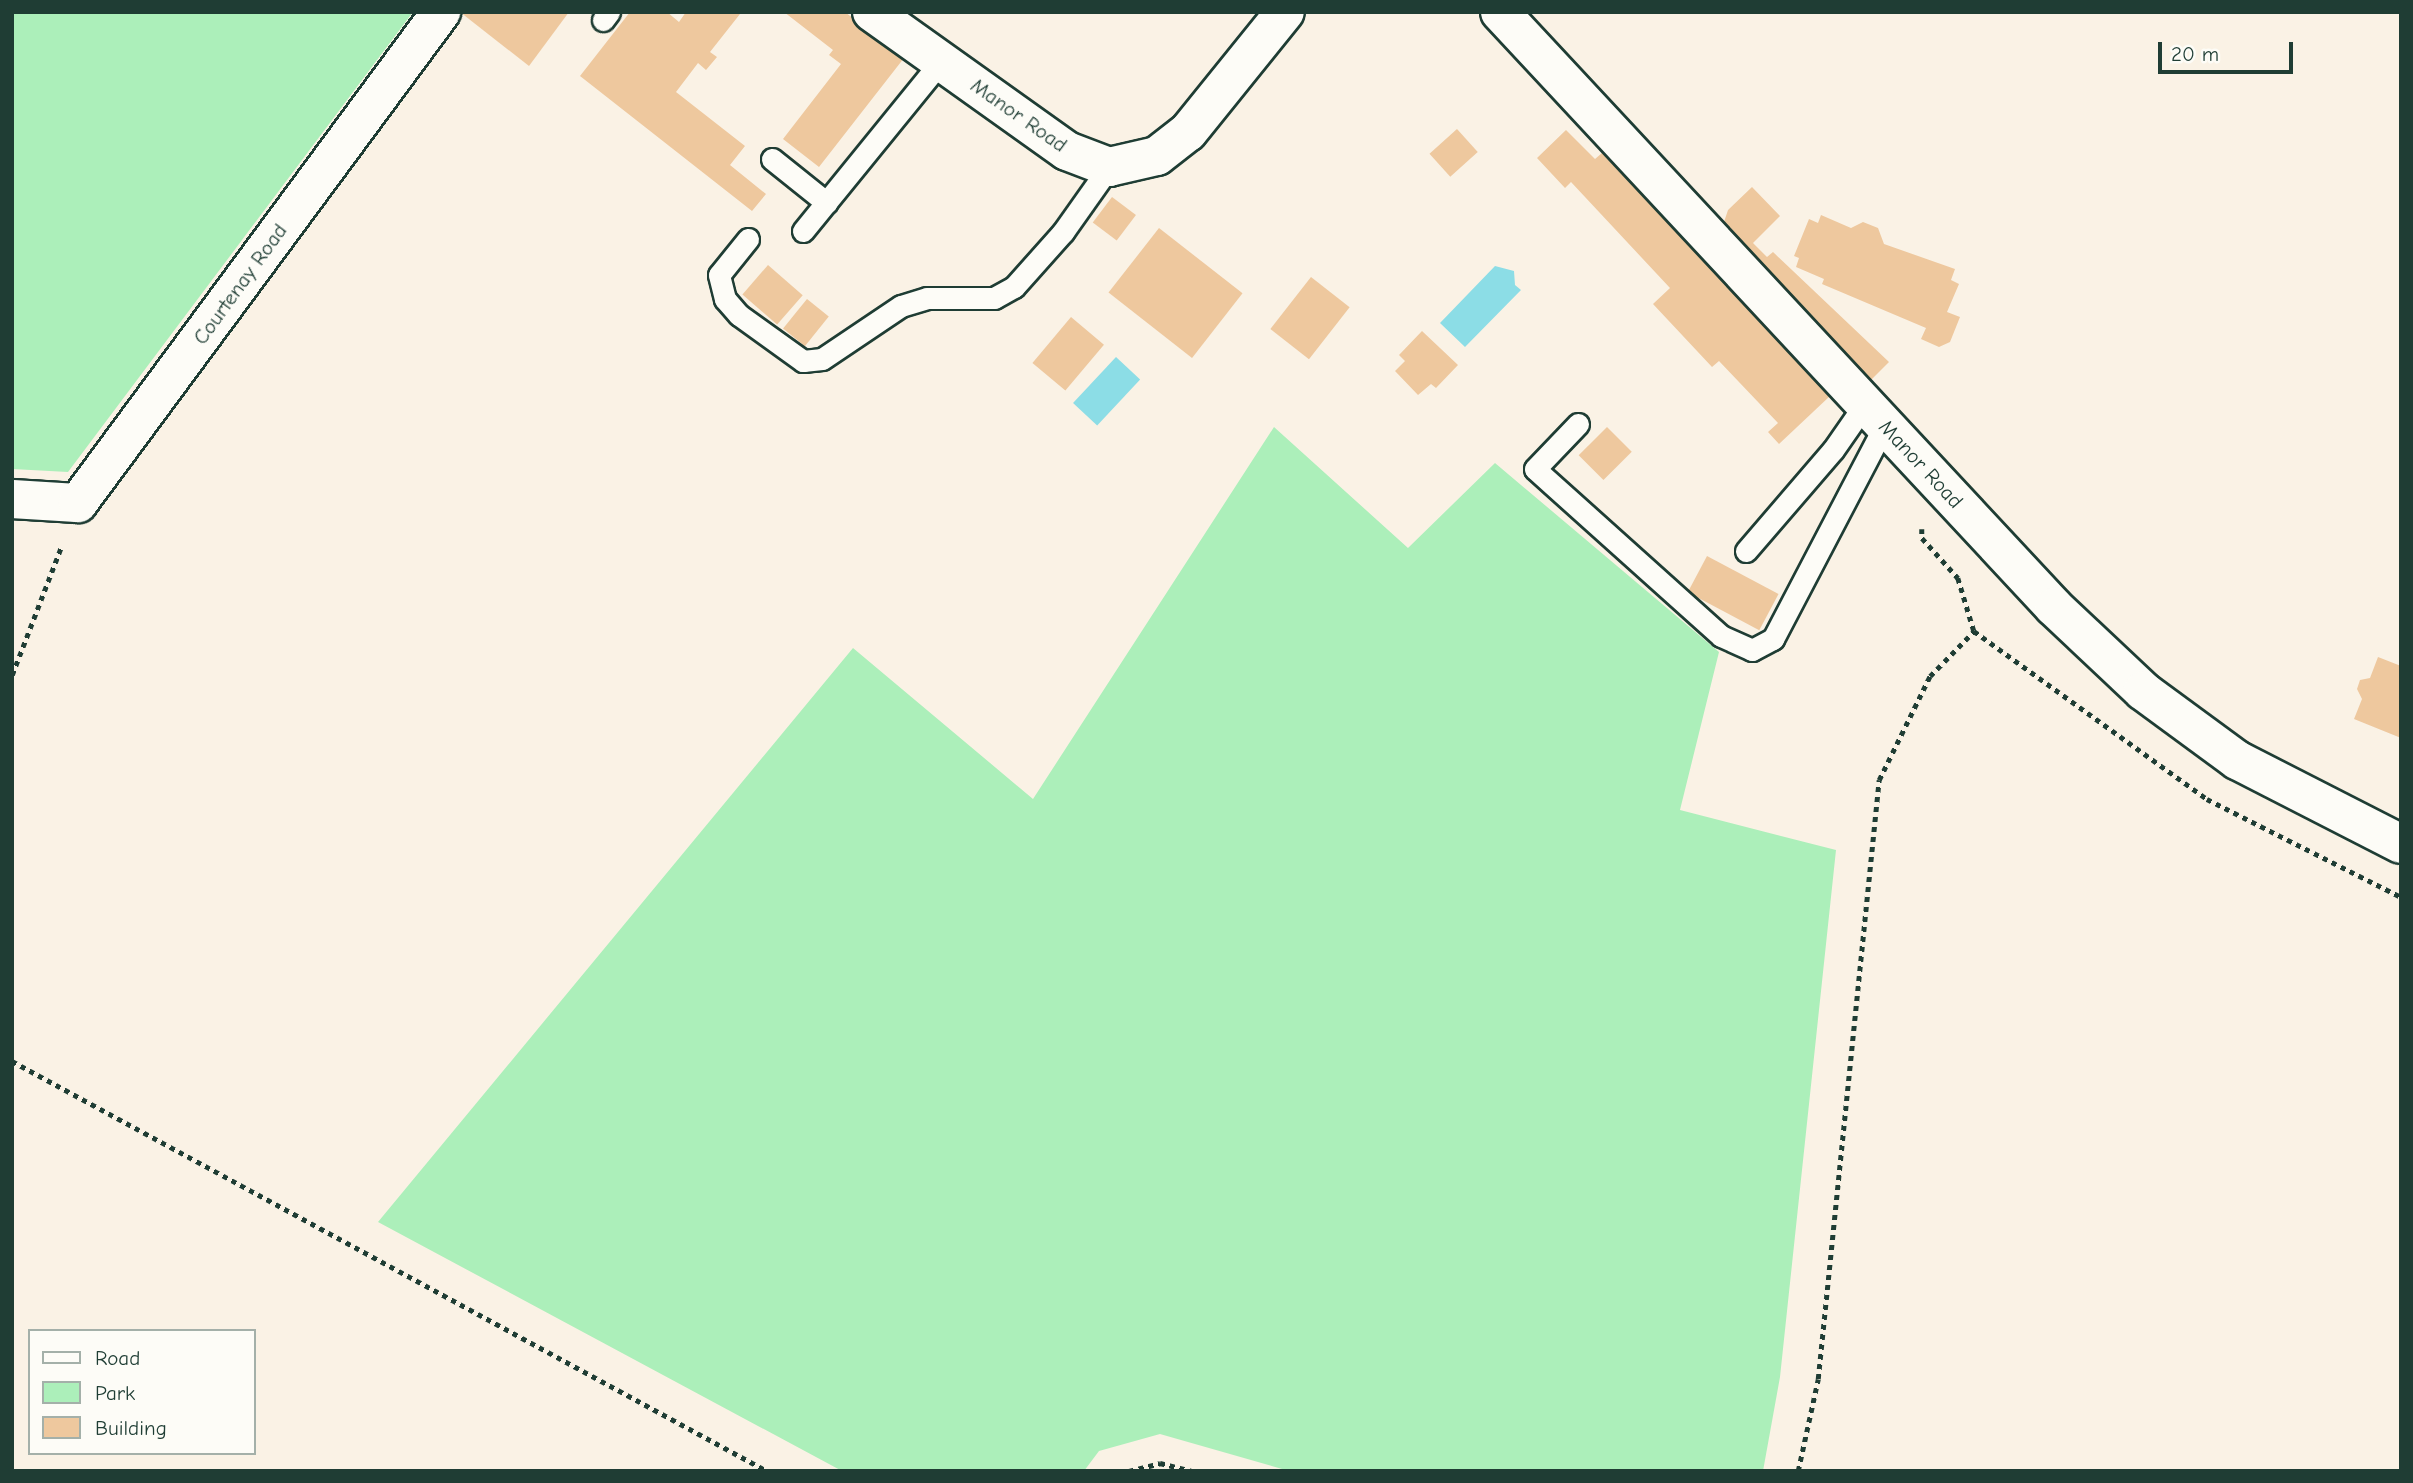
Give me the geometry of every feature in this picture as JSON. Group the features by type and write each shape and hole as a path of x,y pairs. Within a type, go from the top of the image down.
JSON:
{"street":[{"name":"Courtenay Road","path":"78,503 441,12"},
{"name":"Manor Road","path":"872,12 1067,151 1109,167"},
{"path":"1109,167 1157,156 1188,132 1285,12"},
{"name":"Manor Road","path":"1500,12 2054,607 2143,691 2237,760 2401,844"},
{"path":"12,499 78,503"}],"lane":[{"path":"803,231 941,61"},
{"path":"772,159 827,203"},
{"path":"748,239 719,275 725,299 739,315 803,361 822,359 901,306 927,298 993,298 1014,287 1063,232 1109,167"},
{"path":"1578,424 1535,469 1721,636 1752,650 1773,639 1875,415"},
{"path":"1746,551 1833,450 1875,415"}],"path":[{"path":"12,675 78,503"},
{"path":"1798,1471 1818,1379 1879,780 1930,676 1974,631 2207,799 2401,897"},
{"path":"12,1061 767,1471"},
{"path":"1129,1471 1160,1463 1191,1471"}],"green space":[{"path":"12,12 413,12 68,472 12,469"},
{"path":"1274,427 1408,548 1495,463 1719,652 1680,810 1836,850 1780,1377 1763,1471 1289,1471 1160,1434 1099,1451 1084,1471 842,1471 378,1222 853,648 1033,799"}],"water":[{"path":"1495,266 1514,271 1515,285 1521,290 1465,347 1440,323"},
{"path":"1116,357 1140,380 1097,426 1073,403"}],"building":[{"path":"460,12 569,12 529,66"},
{"path":"630,12 667,12 679,22 686,12 740,14 710,52 717,57 706,70 698,63 676,92 745,146 730,165 766,194 752,211 580,76"},
{"path":"784,12 845,12 904,58 819,167 783,139 841,64 829,55 833,50"},
{"path":"1457,129 1478,152 1450,177 1430,154"},
{"path":"1566,130 1595,159 1602,153 1830,396 1779,444 1768,432 1778,423 1719,361 1712,367 1653,304 1670,288 1571,182 1565,188 1537,158"},
{"path":"1752,187 1780,216 1753,243 1767,257 1773,252 1889,362 1866,385 1720,234 1728,210"},
{"path":"1112,197 1136,215 1117,241 1093,223"},
{"path":"1821,215 1851,228 1863,222 1878,228 1884,244 1955,269 1951,280 1959,284 1947,312 1960,317 1950,342 1939,347 1921,339 1926,328 1822,284 1824,279 1796,267 1799,258 1794,256 1809,219 1818,223"},
{"path":"1159,228 1243,293 1192,358 1109,293"},
{"path":"768,265 803,295 777,325 742,294"},
{"path":"1311,277 1350,307 1309,359 1270,329"},
{"path":"807,299 829,317 805,346 783,329"},
{"path":"1071,317 1104,345 1065,391 1032,363"},
{"path":"1422,331 1458,365 1436,388 1431,384 1418,395 1395,371 1405,361 1399,355"},
{"path":"1607,427 1632,452 1603,480 1579,455"},
{"path":"1707,556 1779,594 1759,630 1688,592"},
{"path":"2378,657 2401,666 2401,738 2354,719 2362,699 2357,689 2360,680 2370,678"}]}
